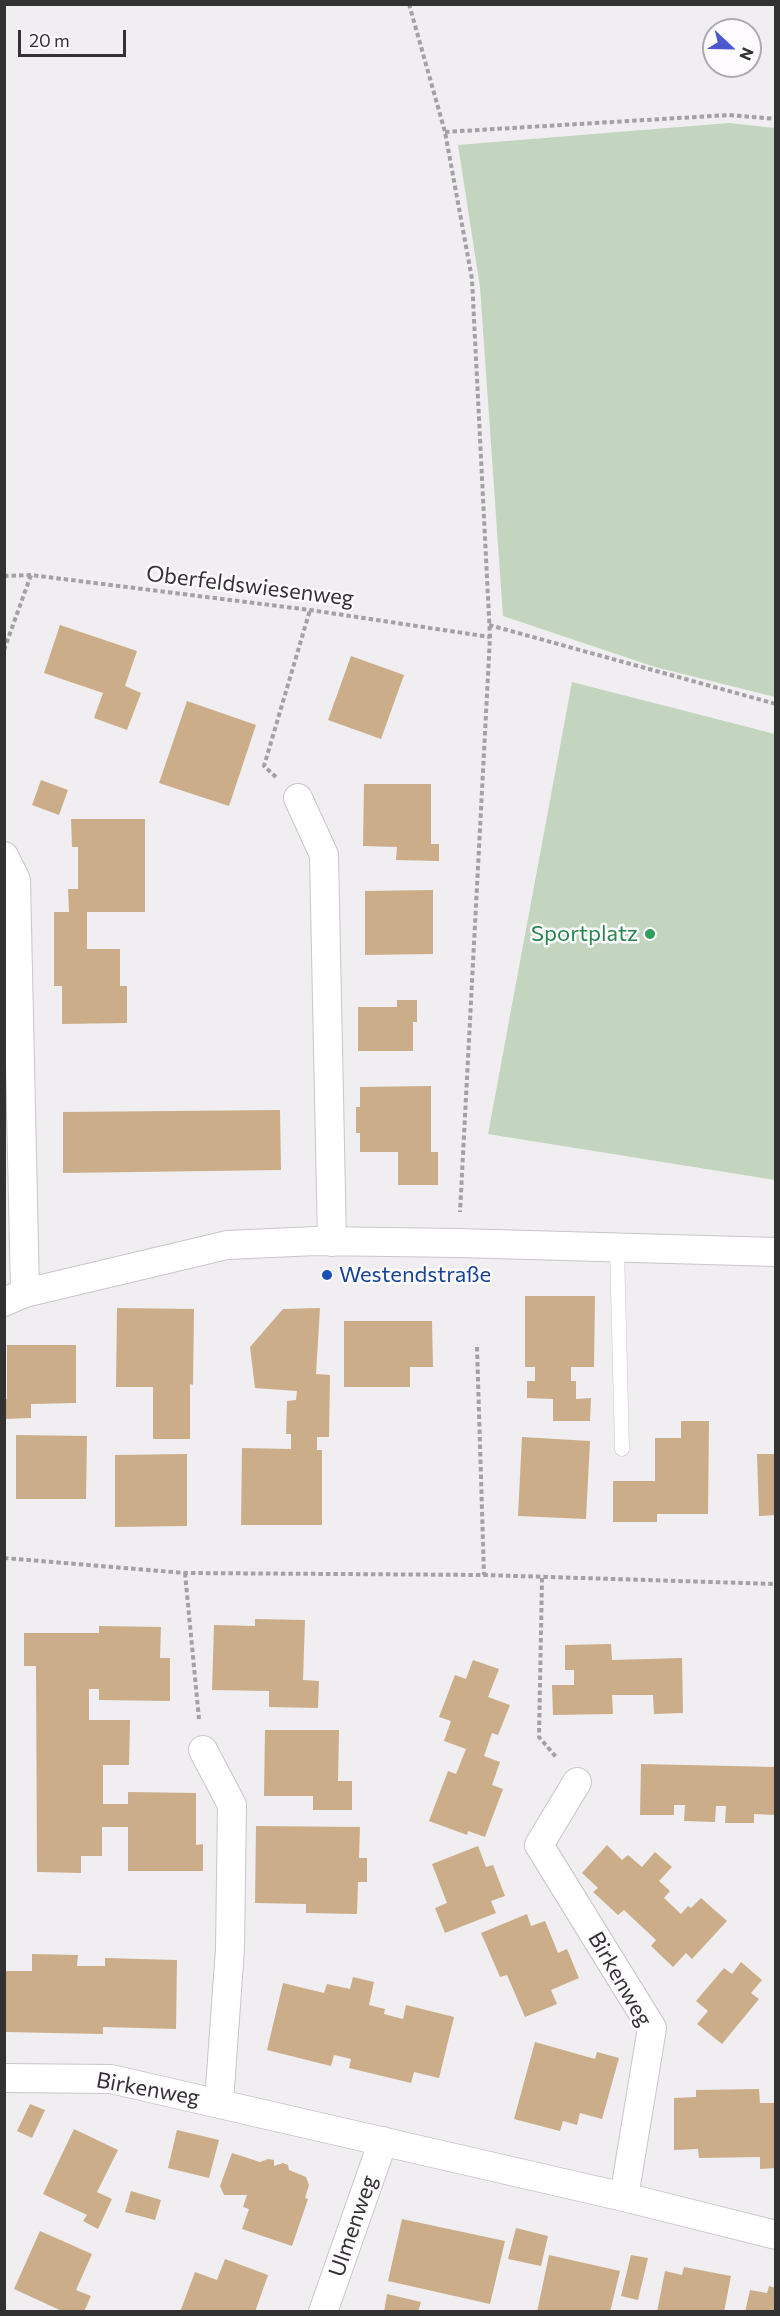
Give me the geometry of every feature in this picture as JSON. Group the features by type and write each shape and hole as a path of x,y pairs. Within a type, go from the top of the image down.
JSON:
{"street":[{"path":"298,798 324,855 332,1242"},
{"path":"4,856 16,880 15,1298 227,1245 459,1242 776,1252"},
{"name":"Birkenweg","path":"202,1750 232,1805 230,1949 219,2102"},
{"name":"Birkenweg","path":"577,1782 539,1845 652,2028 624,2197"},
{"name":"Birkenweg","path":"4,2078 111,2079 624,2197 776,2235"},
{"name":"Ulmenweg","path":"323,2312 384,2141"}],"lane":[{"path":"617,1248 622,1449"}],"path":[{"path":"409,4 445,132 472,279 490,637 459,1242"},
{"path":"445,132 729,115 776,119"},
{"path":"4,650 31,575"},
{"name":"Oberfeldswiesenweg","path":"4,576 31,575 310,610 490,637"},
{"path":"298,798 264,765 310,610"},
{"path":"489,625 776,704"},
{"path":"477,1347 484,1575"},
{"path":"4,1558 185,1573 484,1575 776,1584"},
{"path":"185,1573 202,1750"},
{"path":"542,1578 539,1737 577,1782"}],"green space":[{"path":"729,123 775,128 775,697 655,667 503,616 480,287 458,145"},
{"name":"Sportplatz","path":"572,682 775,734 775,1180 488,1134"}],"building":[{"path":"60,625 137,651 125,686 141,693 127,730 94,718 103,693 44,673"},
{"path":"351,656 404,675 381,739 328,720"},
{"path":"187,701 256,725 229,806 159,783"},
{"path":"41,780 68,790 59,815 32,805"},
{"path":"364,784 431,784 431,844 439,844 439,861 396,860 397,847 363,846"},
{"path":"71,819 145,819 145,912 87,912 87,949 120,949 120,986 127,986 127,1023 62,1024 62,986 54,986 54,912 69,912 68,889 78,889 78,847 72,847"},
{"path":"433,890 433,954 365,955 365,891"},
{"path":"397,1000 417,1000 417,1022 413,1022 413,1051 358,1051 358,1007 397,1007"},
{"path":"431,1086 431,1152 438,1152 438,1185 398,1185 398,1152 360,1152 360,1133 356,1133 356,1107 360,1107 360,1087"},
{"path":"280,1110 281,1170 63,1173 63,1112"},
{"path":"525,1296 595,1296 594,1367 571,1367 571,1381 576,1381 576,1399 591,1398 590,1421 553,1421 553,1399 527,1398 527,1381 535,1381 535,1367 525,1367"},
{"path":"117,1308 194,1309 190,1439 153,1439 153,1387 116,1387"},
{"path":"320,1308 316,1374 330,1375 329,1437 317,1437 317,1450 322,1450 322,1525 241,1525 242,1448 291,1449 291,1434 286,1434 287,1401 296,1400 297,1391 255,1388 250,1347 283,1309"},
{"path":"344,1321 432,1321 433,1367 410,1367 410,1387 344,1387"},
{"path":"7,1345 76,1345 76,1403 31,1404 31,1418 4,1419 4,1399 7,1399"},
{"path":"681,1421 709,1421 708,1514 657,1514 657,1522 613,1522 613,1481 655,1481 655,1438 681,1438"},
{"path":"16,1435 87,1436 86,1499 16,1499"},
{"path":"522,1437 590,1441 586,1519 518,1516"},
{"path":"187,1454 187,1526 115,1527 115,1455"},
{"path":"757,1454 776,1454 776,1515 759,1516"},
{"path":"255,1619 305,1620 303,1680 319,1681 318,1708 269,1707 269,1691 212,1690 214,1625 255,1626"},
{"path":"99,1626 161,1627 160,1658 170,1658 170,1701 99,1700 99,1689 89,1689 89,1720 130,1720 129,1765 103,1765 103,1804 128,1804 128,1792 196,1793 196,1845 203,1844 203,1871 128,1871 128,1827 102,1827 102,1856 81,1856 81,1873 37,1872 36,1666 24,1666 24,1633 99,1633"},
{"path":"611,1644 612,1660 682,1658 683,1713 654,1714 653,1695 612,1695 613,1714 553,1715 552,1685 574,1685 574,1670 565,1670 565,1645"},
{"path":"473,1660 499,1669 488,1697 510,1705 498,1735 492,1733 484,1756 500,1762 492,1785 503,1789 485,1837 468,1831 467,1835 429,1821 448,1771 456,1774 466,1749 444,1741 451,1721 439,1717 455,1675 466,1679"},
{"path":"265,1730 339,1730 338,1781 352,1781 352,1810 313,1810 313,1796 264,1796"},
{"path":"641,1764 776,1767 775,1815 754,1814 754,1823 725,1823 726,1806 716,1806 715,1822 684,1821 685,1805 674,1805 674,1815 640,1815"},
{"path":"256,1826 360,1827 359,1858 367,1858 367,1882 358,1882 357,1914 306,1913 306,1904 255,1903"},
{"path":"607,1845 622,1860 628,1855 642,1867 655,1852 672,1867 659,1881 670,1891 664,1898 681,1914 688,1906 691,1908 701,1898 727,1921 692,1959 686,1953 673,1967 651,1946 656,1940 624,1910 618,1915 593,1892 598,1888 582,1873"},
{"path":"478,1846 486,1867 493,1865 505,1896 491,1901 496,1913 445,1933 435,1908 447,1903 432,1864"},
{"path":"527,1914 531,1926 545,1921 558,1953 567,1949 579,1978 551,1990 557,2004 525,2017 507,1975 500,1977 481,1933"},
{"path":"32,1954 78,1955 77,1966 105,1966 105,1958 177,1960 176,2029 103,2027 103,2034 4,2032 4,1971 32,1971"},
{"path":"741,1962 762,1980 751,1993 759,1999 722,2044 697,2024 708,2011 696,2001 724,1968 732,1974"},
{"path":"353,1977 374,1982 369,2005 385,2009 384,2014 403,2019 406,2005 454,2017 439,2078 414,2072 411,2083 349,2068 351,2059 334,2055 331,2066 267,2050 283,1983 324,1993 327,1984 350,1989"},
{"path":"535,2042 595,2059 597,2052 619,2058 602,2119 580,2113 577,2125 563,2121 560,2131 514,2119"},
{"path":"759,2089 760,2103 776,2103 776,2168 760,2169 760,2157 699,2158 698,2149 674,2150 674,2098 696,2097 696,2090"},
{"path":"30,2104 45,2110 32,2138 17,2131"},
{"path":"74,2129 118,2150 97,2192 112,2199 98,2229 83,2221 87,2215 43,2194"},
{"path":"177,2130 219,2140 209,2178 168,2168"},
{"path":"232,2153 260,2162 268,2159 274,2160 274,2166 283,2163 288,2165 289,2170 306,2177 309,2185 305,2198 308,2199 292,2246 242,2229 249,2209 243,2207 247,2195 224,2195 220,2186"},
{"path":"131,2191 161,2200 155,2220 125,2212"},
{"path":"402,2219 505,2241 490,2304 388,2281"},
{"path":"516,2228 548,2236 541,2266 508,2259"},
{"path":"40,2231 92,2254 76,2290 91,2296 84,2312 64,2312 14,2289"},
{"path":"549,2255 620,2271 610,2312 537,2312"},
{"path":"631,2255 648,2258 638,2300 621,2296"},
{"path":"225,2259 268,2275 255,2312 180,2312 195,2272 217,2280"},
{"path":"684,2267 731,2276 724,2312 657,2312 665,2271 682,2275"},
{"path":"769,2286 776,2288 776,2312 745,2312 750,2290 767,2293"},
{"path":"387,2294 421,2302 418,2312 384,2312"}],"place":[{"name":"Sportplatz","path":"650,934"},
{"name":"Westendstraße","path":"327,1275"}]}
